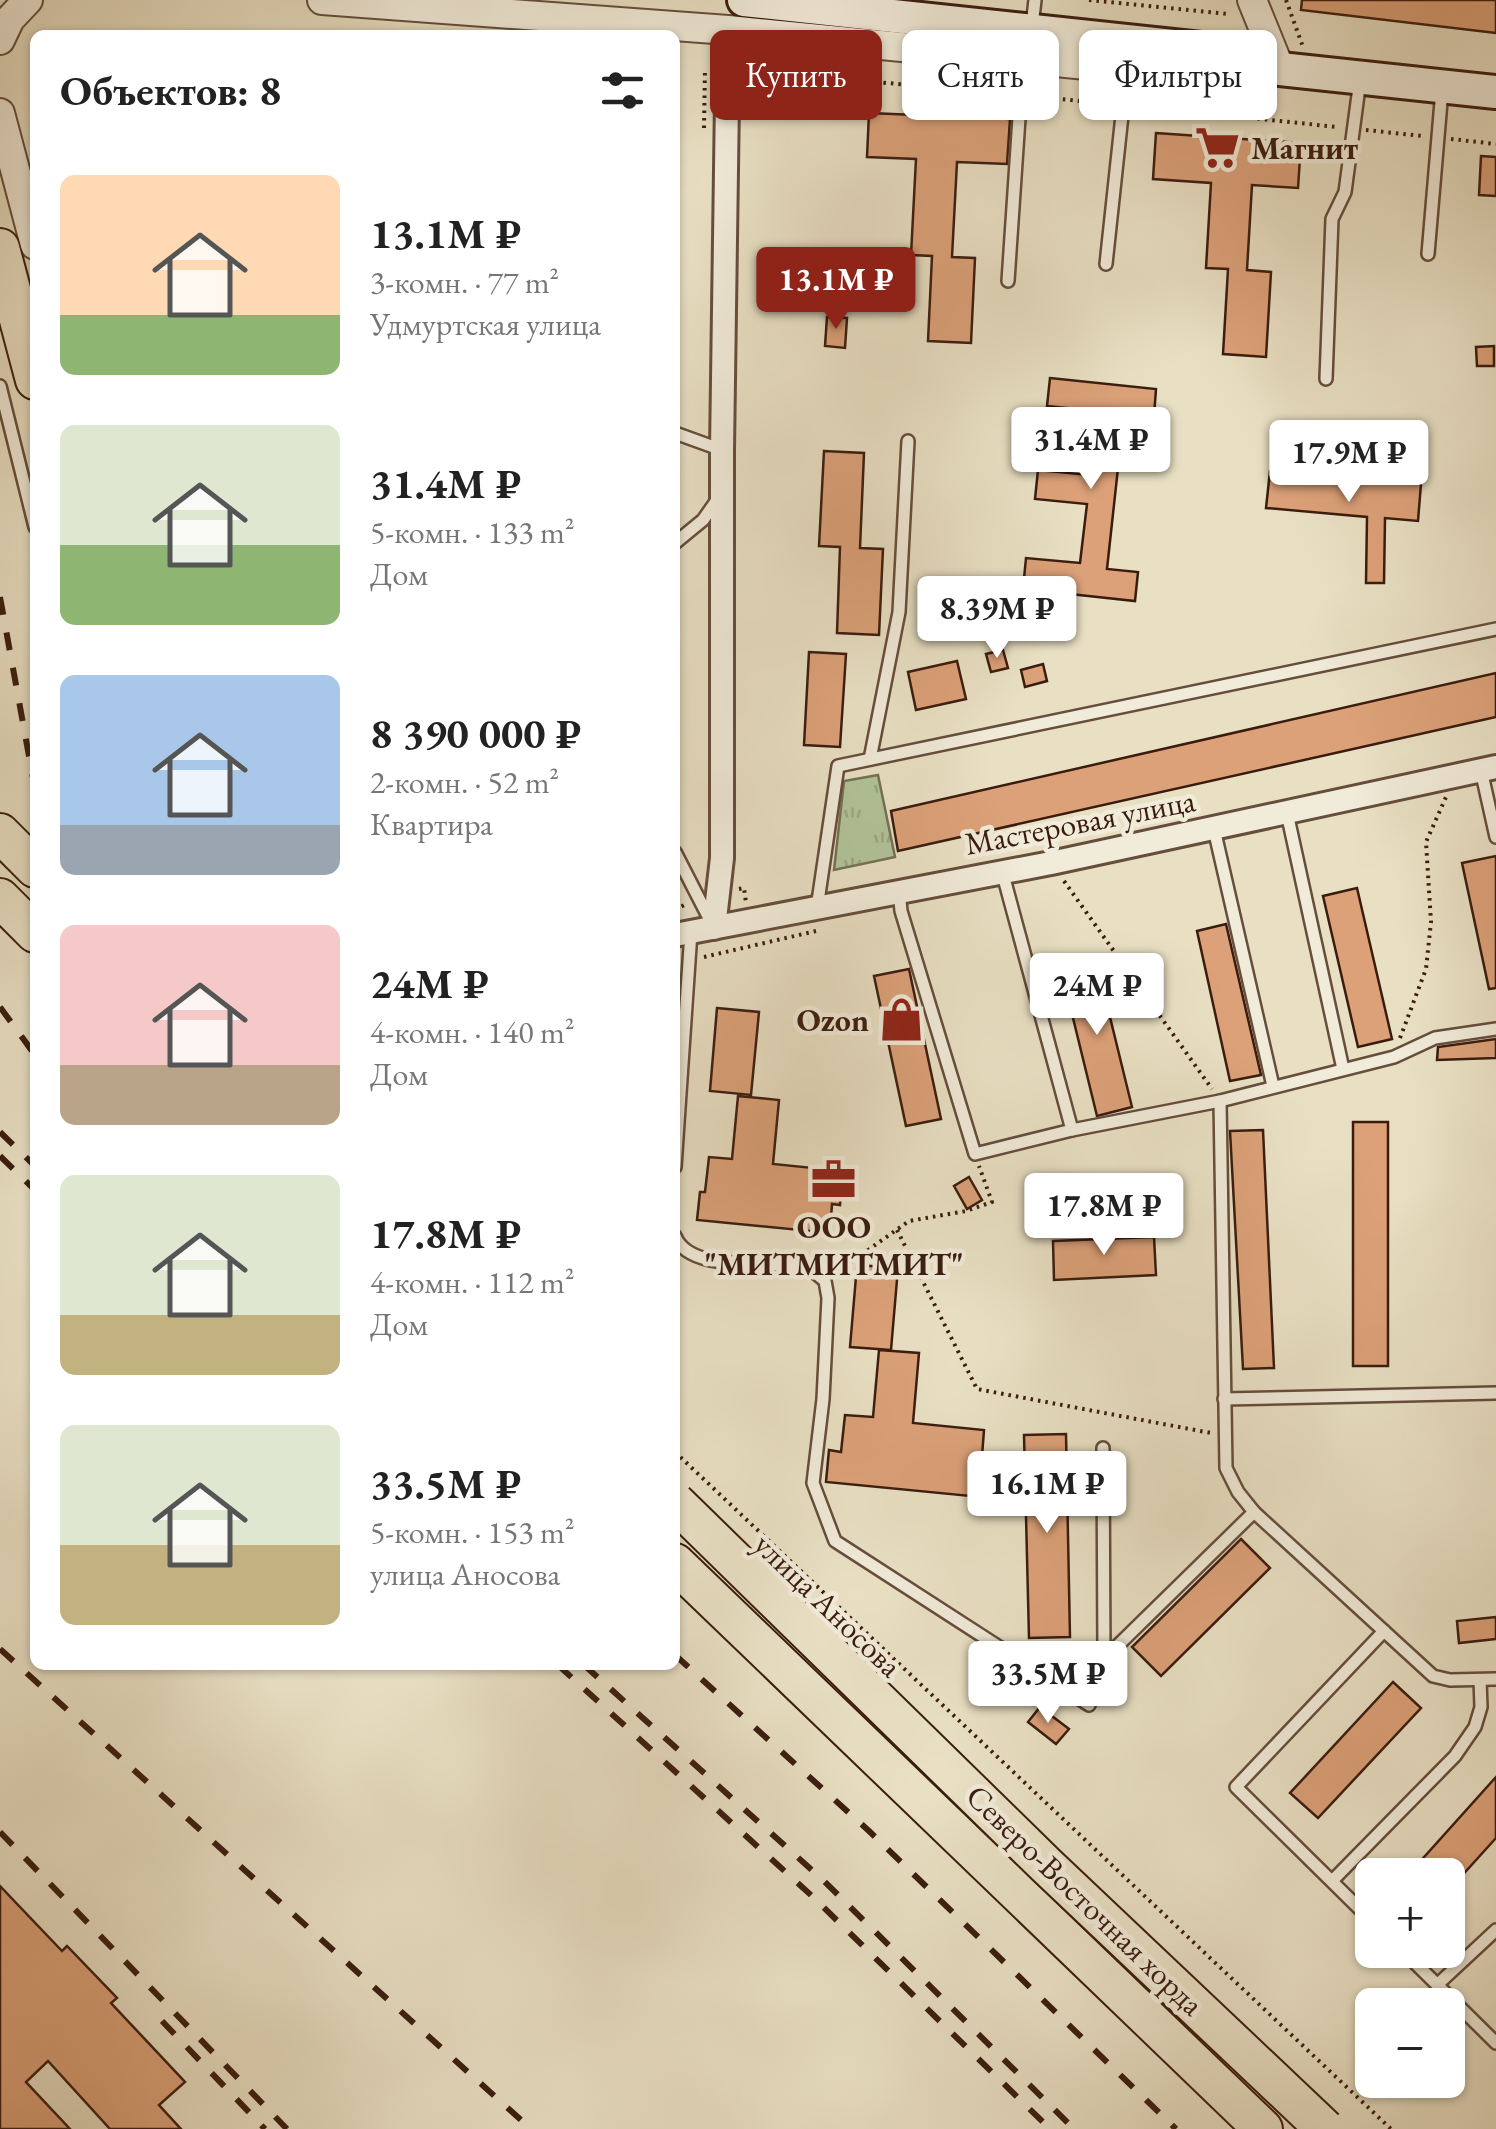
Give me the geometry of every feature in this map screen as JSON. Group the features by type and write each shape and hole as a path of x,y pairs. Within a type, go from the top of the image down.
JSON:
{"main road":[{"path":"744,0 1030,30"},
{"path":"1059,33 1292,61 1360,76 1496,92"},
{"path":"25,239 30,310"},
{"path":"0,833 30,863"},
{"path":"0,898 30,928"},
{"name":"Северо-Восточная хорда","path":"680,1509 1323,2129"},
{"name":"Северо-Восточная хорда","path":"680,1568 1263,2129"}],"street":[{"path":"0,40 10,19 28,0"},
{"path":"322,0 511,20 728,30"},
{"path":"1240,7 1292,61 1277,66"},
{"path":"0,113 25,239"},
{"path":"693,931 722,858 722,450 728,120"},
{"name":"Мастеровая улица","path":"693,931 1214,829 1488,768"},
{"name":"улица Аносова","path":"680,1557 1276,2129"}],"lane":[{"path":"1326,379 1332,218 1344,192 1360,76"},
{"path":"1428,254 1442,86"},
{"path":"1008,281 1020,120"},
{"path":"1106,264 1122,120"},
{"path":"0,386 30,507"},
{"path":"680,435 722,450"},
{"path":"870,759 899,612 908,442"},
{"path":"680,539 704,520 722,492"},
{"path":"816,908 838,766 1496,628"},
{"path":"1488,768 1496,837"},
{"path":"1287,813 1342,1070"},
{"path":"1214,829 1272,1086"},
{"path":"680,862 698,897 680,1101"},
{"path":"1002,870 1072,1130"},
{"path":"899,890 901,911 974,1154 1072,1130 1220,1102 1394,1057 1435,1038 1496,1028"},
{"path":"1220,1102 1226,1468 1254,1512 1433,1676 1450,1680 1496,1679"},
{"path":"680,1245 697,1259 809,1269 826,1281 823,1399 813,1483 835,1541 1089,1705 1104,1659 1104,1448"},
{"path":"1224,1398 1496,1394"},
{"path":"1104,1659 1254,1512"},
{"path":"1355,1904 1236,1787 1384,1632"},
{"path":"1332,1881 1455,1756 1475,1727 1481,1708 1480,1680"},
{"path":"1438,1985 1496,1930"},
{"path":"1421,1968 1496,2043"}],"path":[{"path":"1089,0 1240,7"},
{"path":"1286,0 1292,61"},
{"path":"704,127 704,68 710,68"},
{"path":"1268,120 1496,144"},
{"path":"1394,1057 1426,970 1431,922 1426,842 1455,776"},
{"path":"1051,862 1220,1102"},
{"path":"680,907 698,897"},
{"path":"826,1281 910,1222 992,1202 974,1154"},
{"path":"897,1230 977,1389 1225,1435"},
{"path":"680,1457 1392,2129"}],"green space":[{"path":"878,775 895,857 834,870 844,781"}],"building":[{"path":"1302,0 1496,0 1496,33 1301,10"},
{"path":"882,114 902,114 902,120 1010,120 1007,164 957,162 952,257 975,258 971,343 928,341 932,256 911,255 916,159 867,157 869,120 882,120"},
{"path":"1156,133 1301,143 1298,188 1252,185 1247,270 1271,272 1266,357 1223,354 1228,269 1206,268 1211,183 1153,179"},
{"path":"1481,156 1496,157 1496,196 1479,195"},
{"path":"827,317 847,318 845,348 825,346"},
{"path":"1494,346 1494,366 1477,366 1476,347"},
{"path":"1050,378 1156,389 1154,416 1124,413 1107,569 1138,572 1135,601 1023,589 1026,558 1080,563 1087,504 1035,499 1038,470 1089,475 1096,411 1047,406"},
{"path":"824,451 864,453 860,548 883,549 879,635 837,633 840,547 819,546"},
{"path":"1270,471 1421,484 1418,521 1385,518 1384,583 1366,583 1367,517 1266,508"},
{"path":"1003,650 1008,668 991,672 986,654"},
{"path":"809,652 846,654 840,747 804,745"},
{"path":"957,661 966,699 916,710 908,672"},
{"path":"1043,664 1047,681 1025,687 1021,670"},
{"path":"1496,673 1496,717 898,851 891,811"},
{"path":"1496,856 1496,988 1489,989 1462,863"},
{"path":"1357,888 1392,1039 1358,1047 1323,896"},
{"path":"1226,924 1261,1075 1230,1081 1197,931"},
{"path":"1096,960 1132,1107 1097,1116 1061,969"},
{"path":"909,969 941,1119 906,1126 874,976"},
{"path":"717,1008 759,1012 751,1095 710,1091"},
{"path":"1496,1039 1496,1058 1437,1060 1438,1047"},
{"path":"738,1096 779,1100 773,1164 843,1171 840,1205 832,1204 830,1233 697,1220 709,1157 732,1159"},
{"path":"1353,1122 1388,1122 1388,1366 1353,1366"},
{"path":"1263,1130 1274,1368 1243,1369 1230,1131"},
{"path":"969,1177 982,1200 967,1209 954,1186"},
{"path":"1154,1237 1156,1275 1054,1280 1053,1241"},
{"path":"857,1265 898,1268 891,1350 850,1347"},
{"path":"879,1350 919,1353 913,1423 984,1430 981,1469 973,1468 970,1496 826,1482 829,1450 841,1452 845,1415 873,1417"},
{"path":"1066,1434 1070,1637 1029,1638 1024,1435"},
{"path":"1241,1539 1270,1568 1161,1676 1132,1647"},
{"path":"1496,1617 1496,1639 1459,1643 1457,1621"},
{"path":"1393,1682 1421,1708 1318,1818 1290,1793"},
{"path":"1040,1707 1069,1729 1056,1744 1028,1722"},
{"path":"1496,1777 1496,1838 1465,1872 1465,1858 1423,1858"},
{"path":"0,1886 62,1951 67,1946 117,1998 111,2003 185,2082 159,2105 181,2129 110,2129 48,2061 26,2082 70,2129 0,2129"}],"railway":[{"path":"0,597 30,762"},
{"path":"0,1007 30,1048"},
{"path":"0,1132 30,1161"},
{"path":"0,1156 30,1185"},
{"path":"0,1649 531,2129"},
{"path":"680,1660 869,1831 1176,2129"},
{"path":"563,1670 812,1896 1050,2129"},
{"path":"590,1670 823,1880 1074,2129"},
{"path":"0,1832 287,2129"},
{"path":"162,2021 265,2129"}],"place":[{"name":"Магнит","path":"1218,148"},
{"name":"Ozon","path":"902,1020"},
{"name":"ООО \"МИТМИТМИТ\"","path":"834,1179"}]}
